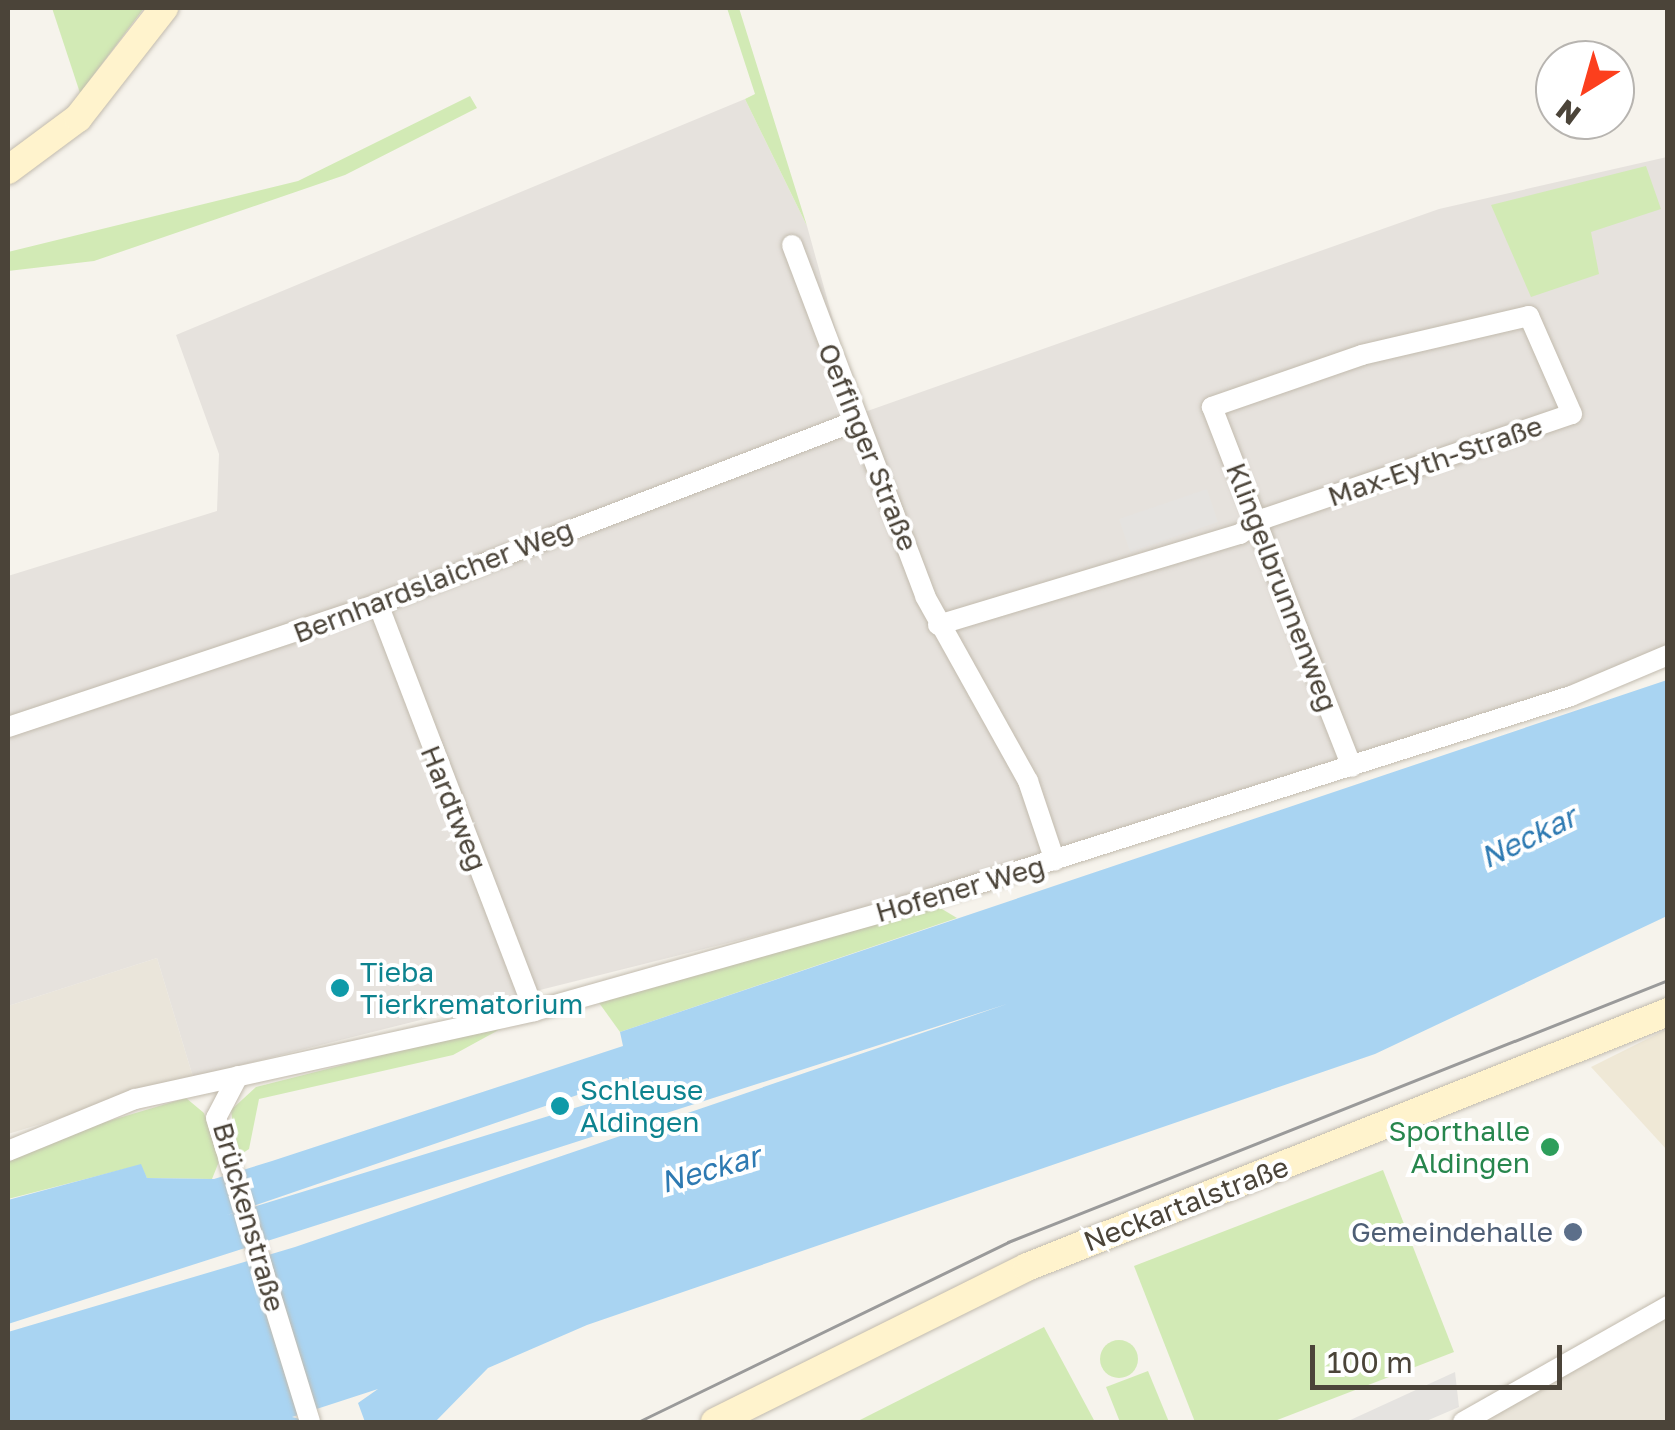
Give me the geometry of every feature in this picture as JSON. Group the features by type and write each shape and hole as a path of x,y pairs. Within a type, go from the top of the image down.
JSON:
{"main road":[{"path":"8,170 78,118 164,8"},
{"name":"Neckartalstraße","path":"716,1422 1027,1267 1668,1012"}],"street":[{"name":"Oeffinger Straße","path":"792,245 853,422 874,446 938,625 1028,781 1055,861"},
{"name":"Max-Eyth-Straße","path":"938,625 1258,523 1572,414 1538,325 1522,314 1212,406"},
{"name":"Klingelbrunnenweg","path":"1212,406 1352,767"},
{"name":"Bernhardslaicher Weg","path":"8,726 378,604 853,422"},
{"name":"Hardtweg","path":"378,604 534,1011"},
{"name":"Hofener Weg","path":"238,1076 534,1011 1055,861 1352,767 1668,654"},
{"name":"Brückenstraße","path":"238,1076 216,1118 310,1422"},
{"path":"8,1151 134,1100 238,1076"},
{"path":"1463,1422 1498,1416 1668,1306"}],"shaded area":[{"path":"745,99 807,226 859,414 1439,209 1667,157 1667,653 1055,861 193,1077 157,958 8,1006 8,576 217,511 219,454 176,335"},
{"path":"1207,489 1218,522 1130,552 1119,519"},
{"path":"157,958 193,1077 8,1134 8,1006"},
{"path":"1667,1029 1667,1150 1591,1067"},
{"path":"1667,1293 1667,1422 1455,1422 1503,1403"},
{"path":"1455,1372 1459,1407 1424,1422 1346,1422"}],"green space":[{"path":"52,8 144,8 80,93"},
{"path":"727,8 739,8 807,226 745,99 755,94"},
{"path":"470,96 477,108 345,175 94,261 8,271 8,252 298,181"},
{"path":"1646,166 1661,209 1591,232 1599,274 1531,297 1491,205"},
{"path":"937,906 957,918 620,1032 597,1000"},
{"path":"513,1022 453,1055 259,1099 249,1149 237,1157 231,1110 256,1087"},
{"path":"186,1098 204,1113 220,1159 212,1179 147,1178 140,1165 8,1199 8,1151"},
{"path":"1383,1170 1454,1352 1272,1422 1195,1422 1134,1266"},
{"path":"1044,1327 1095,1422 856,1422"},
{"path":"1119,1340 1132,1346 1138,1359 1132,1372 1119,1378 1106,1372 1100,1359 1106,1346"},
{"path":"1148,1371 1169,1422 1120,1422 1106,1387"}],"water":[{"name":"Neckar","path":"1667,680 1667,916 1375,1054 587,1325 488,1368 435,1422 365,1422 358,1403 378,1389 292,1417 312,1422 8,1422 8,1332 295,1247 1007,1004 8,1324 8,1200 141,1164 147,1178 214,1179 623,1046 620,1032","holes":["627,1078 636,1084 630,1091 227,1215"]}],"tram line":[{"path":"638,1422 1008,1242 1668,980"}],"place":[{"name":"Tieba Tierkrematorium","path":"340,988"},
{"name":"Schleuse Aldingen","path":"560,1106"},
{"name":"Sporthalle Aldingen","path":"1550,1147"},
{"name":"Gemeindehalle","path":"1573,1232"}]}
